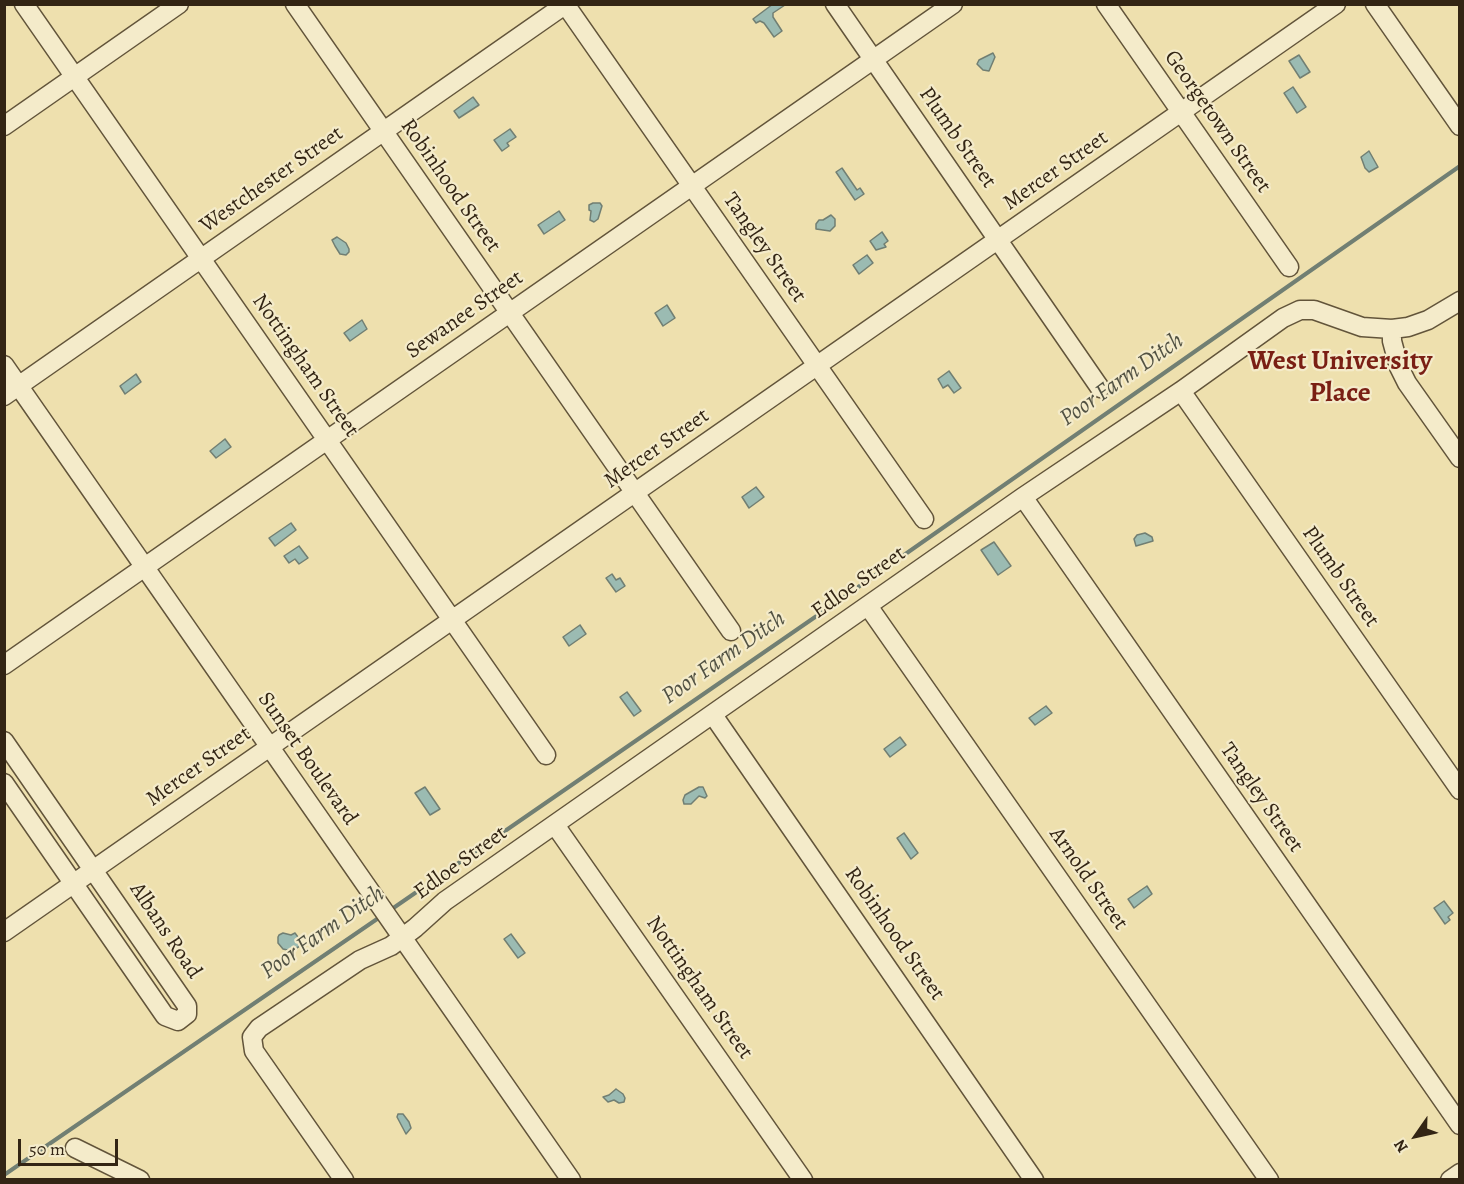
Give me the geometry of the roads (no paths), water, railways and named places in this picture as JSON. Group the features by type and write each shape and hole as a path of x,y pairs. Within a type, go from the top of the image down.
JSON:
{"street":[{"name":"Nottingham Street","path":"24,4 546,755"},
{"path":"4,126 179,4"},
{"name":"Robinhood Street","path":"295,4 730,631"},
{"name":"Plumb Street","path":"834,4 1100,388"},
{"name":"Sewanee Street","path":"4,665 953,4"},
{"name":"Georgetown Street","path":"1106,4 1289,267"},
{"name":"Mercer Street","path":"4,932 1336,4"},
{"path":"1375,4 1460,126"},
{"name":"Westchester Street","path":"12,391 566,5"},
{"name":"Tangley Street","path":"566,5 924,519"},
{"name":"Edloe Street","path":"344,1179 254,1051 252,1037 259,1028 360,960 403,938 445,901 1283,318 1300,310 1314,310 1362,327 1392,329 1408,327 1428,320 1460,301"},
{"path":"1392,329 1392,341 1399,367 1407,383 1460,458"},
{"name":"Sunset Boulevard","path":"4,365 12,391 145,567 571,1179"},
{"name":"Plumb Street","path":"1181,391 1460,790"},
{"name":"Tangley Street","path":"1023,497 1460,1125"},
{"name":"Arnold Street","path":"868,606 1269,1179"},
{"name":"Robinhood Street","path":"713,715 1034,1179"},
{"name":"Albans Road","path":"4,741 187,1006 187,1014 178,1021 165,1016 4,783"},
{"name":"Nottingham Street","path":"555,825 803,1179"},
{"path":"75,1148 140,1179"},
{"path":"1450,1179 1460,1173"}],"water":[{"path":"773,4 785,5 773,13 782,31 774,37 764,23 760,21 756,23 753,19"},
{"path":"993,53 995,57 989,71 983,70 977,64 979,60"},
{"path":"1299,55 1310,72 1300,78 1289,61"},
{"path":"1293,87 1306,107 1297,113 1284,93"},
{"path":"473,97 479,105 459,118 454,111"},
{"path":"510,129 516,137 507,143 509,146 502,151 494,140"},
{"path":"1369,151 1378,167 1369,172 1361,157"},
{"path":"842,168 857,190 860,188 864,194 855,200 836,172"},
{"path":"600,203 602,206 598,219 594,222 590,220 591,211 589,210 589,205"},
{"path":"559,211 565,220 544,234 538,225"},
{"path":"831,215 835,219 835,226 830,231 816,229 819,220"},
{"path":"882,232 888,241 884,244 886,247 876,250 870,241"},
{"path":"337,237 346,243 349,249 346,255 340,254 332,240"},
{"path":"867,255 873,263 859,274 853,265"},
{"path":"667,305 675,318 663,326 655,313"},
{"path":"362,320 367,329 350,341 344,333"},
{"path":"949,371 961,388 954,393 948,385 943,388 938,379"},
{"path":"136,374 141,382 125,394 120,386"},
{"path":"225,439 231,447 216,458 210,451"},
{"path":"756,487 764,497 749,508 742,497"},
{"path":"291,523 296,530 275,546 269,538"},
{"path":"1145,533 1152,537 1153,541 1136,546 1134,539 1137,535"},
{"path":"994,542 1011,566 998,575 981,550"},
{"path":"299,546 308,558 299,564 295,559 289,563 284,556"},
{"path":"612,574 616,580 620,578 625,586 616,592 606,578"},
{"path":"580,625 586,634 569,646 563,637"},
{"path":"627,692 641,711 634,716 620,697"},
{"path":"1046,706 1052,713 1035,725 1029,718"},
{"path":"900,737 906,745 890,757 884,749"},
{"path":"425,787 440,809 430,815 415,793"},
{"path":"703,787 707,796 705,798 699,796 691,804 684,804 685,795"},
{"path":"904,833 918,853 911,859 897,838"},
{"path":"1147,886 1152,894 1134,908 1128,899"},
{"path":"1444,901 1453,913 1445,924 1434,908"},
{"path":"283,933 291,935 295,933 303,944 292,951 283,949 278,943 278,937"},
{"path":"511,934 525,953 518,958 504,939"},
{"path":"616,1089 623,1094 624,1102 619,1103 614,1100 608,1102 603,1097 609,1095"},
{"path":"398,1114 403,1114 409,1122 411,1128 406,1134 397,1117"}],"waterway":[{"name":"Poor Farm Ditch","path":"389,911 834,604 1460,166"},
{"name":"Poor Farm Ditch","path":"4,1175 380,917"}],"district":[{"name":"West University Place","path":"1340,378"}]}
